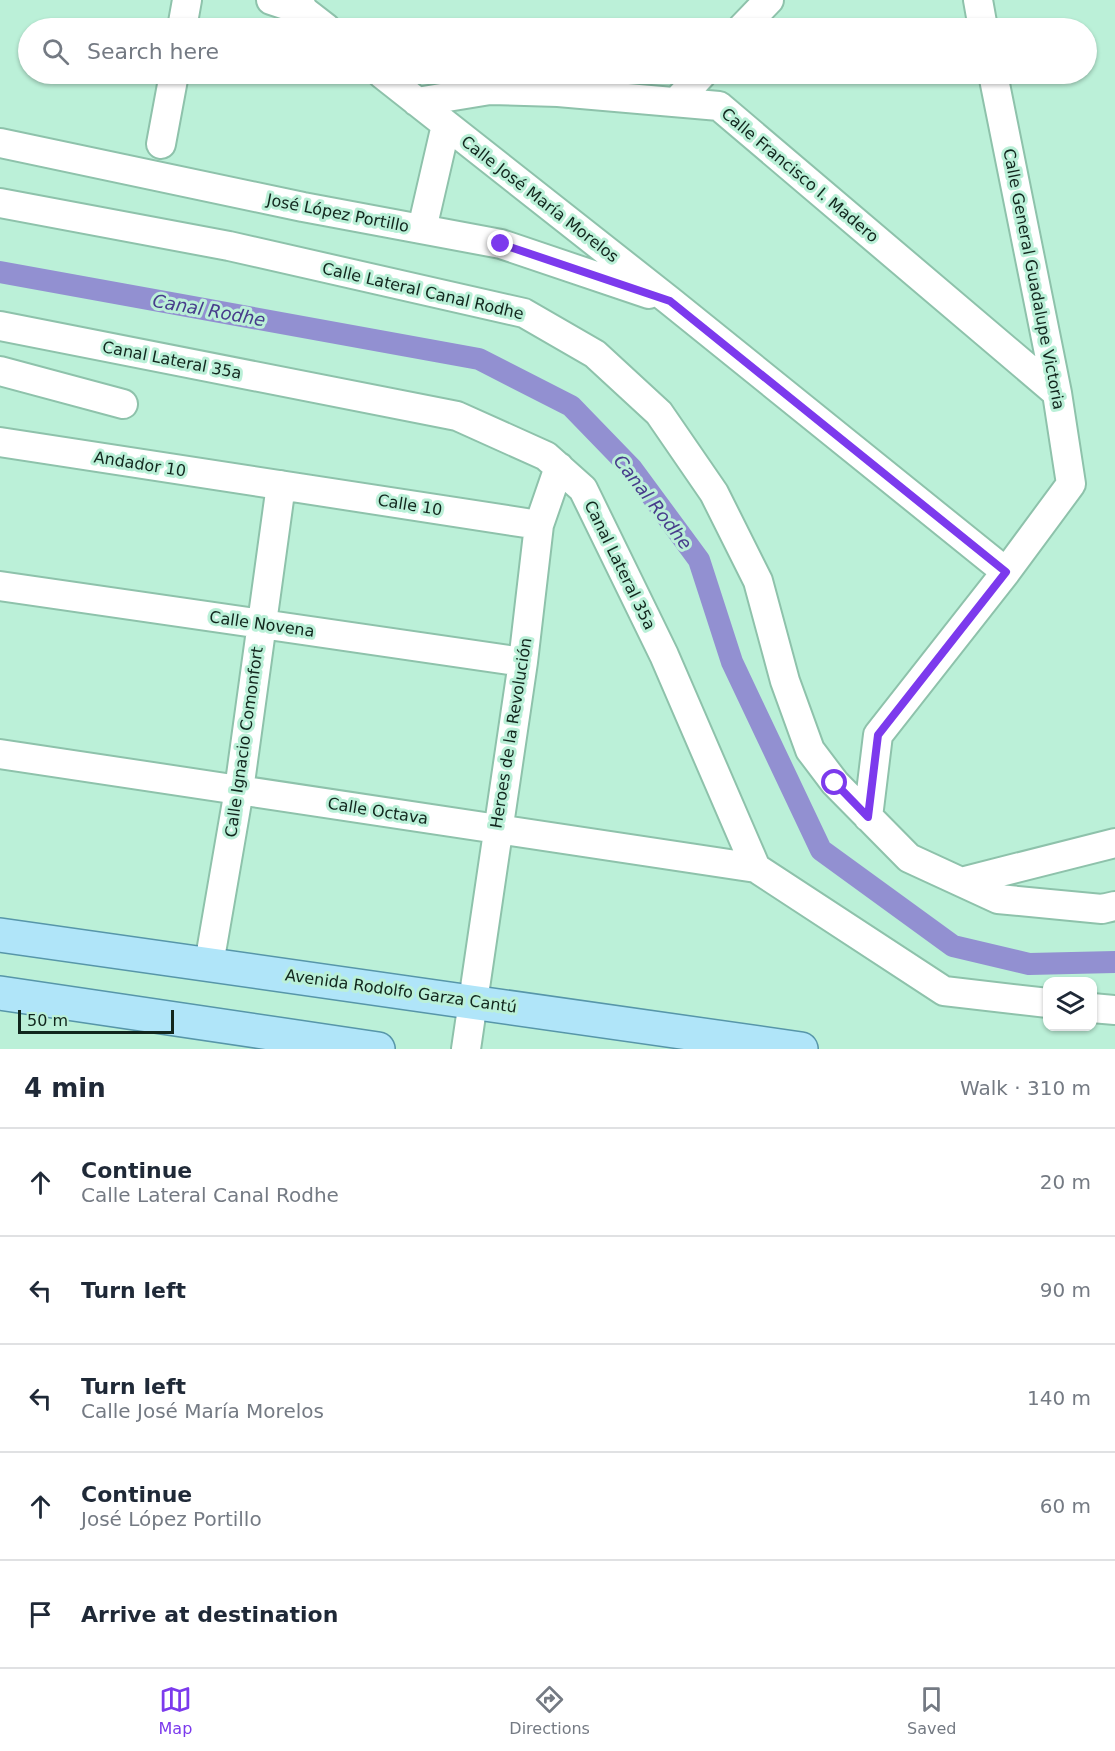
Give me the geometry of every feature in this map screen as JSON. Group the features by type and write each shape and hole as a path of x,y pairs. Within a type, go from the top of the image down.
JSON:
{"main road":[{"name":"Avenida Rodolfo Garza Cantú","path":"0,935 472,1001 764,1046 801,1049"},
{"path":"0,993 378,1049"}],"street":[{"path":"184,18 187,0"},
{"path":"271,0 301,5 315,18"},
{"path":"752,18 769,0"},
{"path":"978,0 981,18"},
{"path":"161,144 172,84"},
{"name":"Calle José María Morelos","path":"394,84 670,301 1006,572"},
{"path":"676,102 693,84"},
{"name":"Calle General Guadalupe Victoria","path":"995,84 1057,393 1071,484 1006,572"},
{"name":"Calle Francisco I. Madero","path":"417,102 490,90 558,92 719,106 1057,393"},
{"path":"422,229 446,125"},
{"name":"José López Portillo","path":"0,143 303,207 501,244 670,301"},
{"name":"Calle Lateral Canal Rodhe","path":"0,203 229,246 524,313 595,354 659,413 714,493 758,581 785,681 810,750 835,783 909,858 998,899 1102,909 1115,906"},
{"name":"Canal Lateral 35a","path":"0,326 457,416 546,456 583,489 664,655 756,868"},
{"path":"0,371 123,404"},
{"name":"Andador 10","path":"0,442 281,485"},
{"name":"Heroes de la Revolución","path":"466,1049 523,662 539,525 559,467"},
{"name":"Calle 10","path":"281,485 539,525"},
{"name":"Calle Ignacio Comonfort","path":"209,964 239,790 281,485"},
{"path":"868,817 878,735 1006,572"},
{"name":"Calle Novena","path":"0,586 523,662"},
{"name":"Calle Octava","path":"0,754 756,868"},
{"path":"961,882 1115,843"},
{"path":"756,868 944,991 1043,1003"},
{"path":"1097,1008 1115,1010"}],"waterway":[{"name":"Canal Rodhe","path":"0,272 479,359 571,406 632,469 699,560 732,662 821,850 953,946 1029,964 1115,962"}],"route":[{"path":"501,244 670,301 1006,572 878,735 868,817 835,783"}]}
